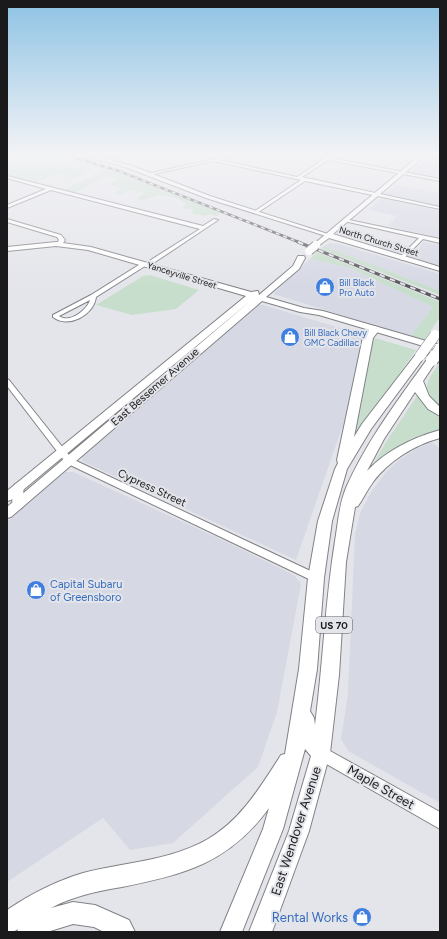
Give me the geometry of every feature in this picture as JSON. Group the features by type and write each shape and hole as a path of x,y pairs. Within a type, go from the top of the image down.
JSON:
{"highway":[{"path":"341,470 368,337 373,331"},
{"name":"East Wendover Avenue","path":"260,932 271,907 299,831 321,753 330,675 339,562 346,515 352,489 378,438 434,353 437,332"},
{"name":"East Wendover Avenue","path":"230,932 273,828 295,751 308,669 316,578 325,521 341,470 366,428 434,353"},
{"path":"417,380 423,396 433,408 440,412"},
{"path":"346,515 369,478 385,461 417,442 440,434"},
{"path":"303,704 307,737 321,753"},
{"path":"7,923 28,908 62,891 99,881 176,864 208,851 235,832 264,798 295,751"},
{"path":"271,907 271,932"},
{"path":"28,932 43,921 73,913 95,916 121,928 124,932"}],"main road":[{"name":"East Bessemer Avenue","path":"7,497 62,451 255,297 296,267 301,258 371,199"},
{"name":"North Church Street","path":"328,235 440,269"},
{"path":"316,245 331,241 347,241"},
{"name":"Yanceyville Street","path":"7,250 37,245 59,245 89,248 303,310 320,318 373,331 434,353"},
{"name":"Yanceyville Street","path":"7,253 59,245"},
{"name":"East Bessemer Avenue","path":"7,514 255,297"}],"street":[{"path":"7,207 26,199"},
{"path":"88,199 203,228"},
{"name":"North Church Street","path":"214,199 328,235"},
{"path":"257,212 276,199"},
{"path":"395,199 440,208"},
{"path":"7,220 59,236 62,240 59,245"},
{"path":"93,296 93,300 88,308 74,319 60,320 55,316 93,296 216,220"},
{"path":"346,220 440,242"},
{"path":"402,258 422,237"},
{"name":"Cypress Street","path":"8,385 69,461 316,578"},
{"path":"18,505 16,498 19,487"},
{"name":"Maple Street","path":"321,753 440,821"}],"shaded area":[{"path":"380,199 385,199 440,211 440,238 388,226 397,216 368,210"},
{"path":"406,199 440,199 440,206"},
{"path":"389,241 408,246 400,254 381,248"},
{"path":"424,242 440,245 440,266 419,260 414,254"},
{"path":"330,243 339,244 440,274 440,291 324,246"},
{"path":"310,259 350,268 433,307 411,336 273,294"},
{"path":"259,305 360,334 364,339 351,402 296,560 82,461 82,457"},
{"path":"431,442 440,448 440,803 348,751 341,739 348,694 355,535 360,513 370,494 385,473 399,460"},
{"path":"65,472 73,472 216,537 294,575 301,584 277,712 258,767 173,843 130,850 103,818 7,882 7,522"}],"green space":[{"path":"177,199 185,199 221,213 217,216 209,214 205,216 191,213 195,210 182,208 187,204"},
{"path":"324,246 440,291 440,295 321,249"},
{"path":"317,252 440,302 440,317 425,339 411,336 433,307 350,268 310,259"},
{"path":"150,275 199,290 176,309 132,315 96,305 143,276"},
{"path":"375,338 416,350 352,441 373,341"},
{"path":"440,362 440,406 429,395 427,385"},
{"path":"419,393 440,414 440,432 371,468 386,442"}],"railway":[{"path":"189,199 301,243"},
{"path":"298,242 440,299"}],"place":[{"name":"Bill Black Pro Auto","path":"325,287"},
{"name":"Bill Black Chevy GMC Cadillac","path":"290,337"},
{"name":"Capital Subaru of Greensboro","path":"36,590"},
{"name":"Rental Works","path":"362,917"}]}
